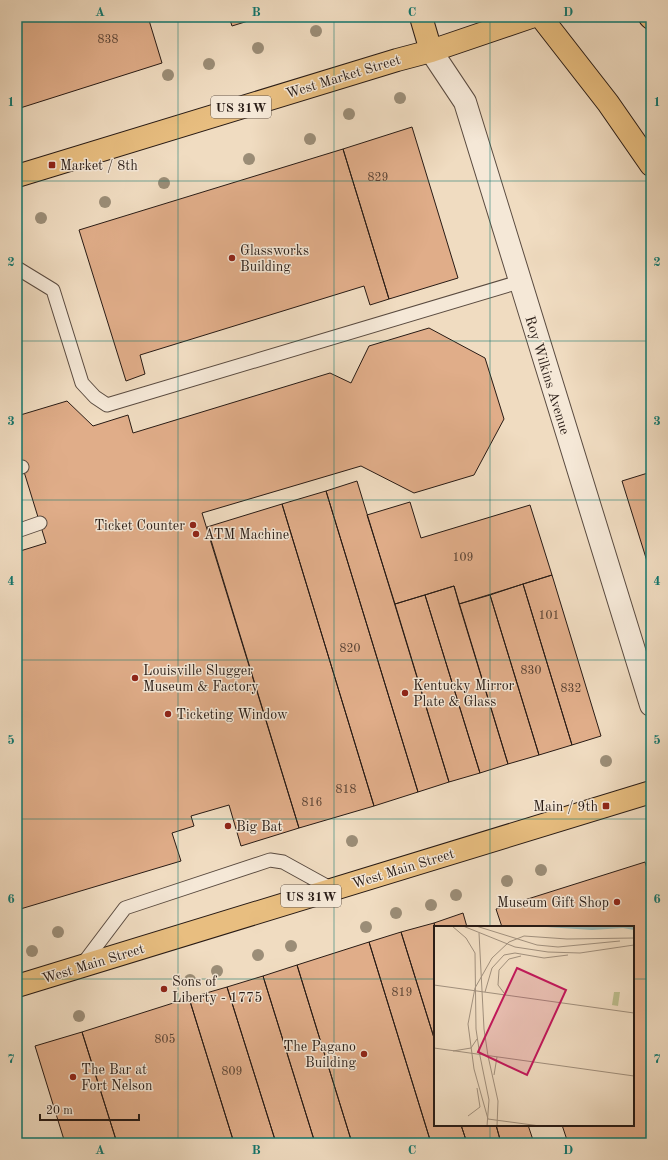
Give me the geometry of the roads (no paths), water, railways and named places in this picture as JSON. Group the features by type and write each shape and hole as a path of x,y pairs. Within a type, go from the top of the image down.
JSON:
{"main road":[{"path":"421,17 431,51"},
{"name":"West Market Street","path":"17,176 397,60 431,51 531,17"},
{"path":"541,17 608,103 651,165"},
{"name":"West Main Street","path":"17,986 651,792"}],"street":[{"name":"Roy Wilkins Avenue","path":"431,51 465,102 519,282 651,706"}],"lane":[{"path":"17,268 53,290 82,382 95,397 107,405 519,282"},
{"path":"17,531 40,524"},
{"path":"81,966 125,908 270,860 283,862 332,889"}],"place":[{"name":"Market / 8th","path":"52,165"},
{"name":"Glassworks Building","path":"232,258"},
{"name":"Ticket Counter","path":"193,525"},
{"name":"ATM Machine","path":"196,534"},
{"name":"Louisville Slugger Museum & Factory","path":"135,678"},
{"name":"Kentucky Mirror Plate & Glass","path":"405,693"},
{"name":"Ticketing Window","path":"168,714"},
{"name":"Main / 9th","path":"606,806"},
{"name":"Big Bat","path":"228,826"},
{"name":"Museum Gift Shop","path":"617,902"},
{"name":"Sons of Liberty - 1775","path":"164,989"},
{"name":"The Pagano Building","path":"364,1054"},
{"name":"The Bar at Fort Nelson","path":"73,1077"}]}
